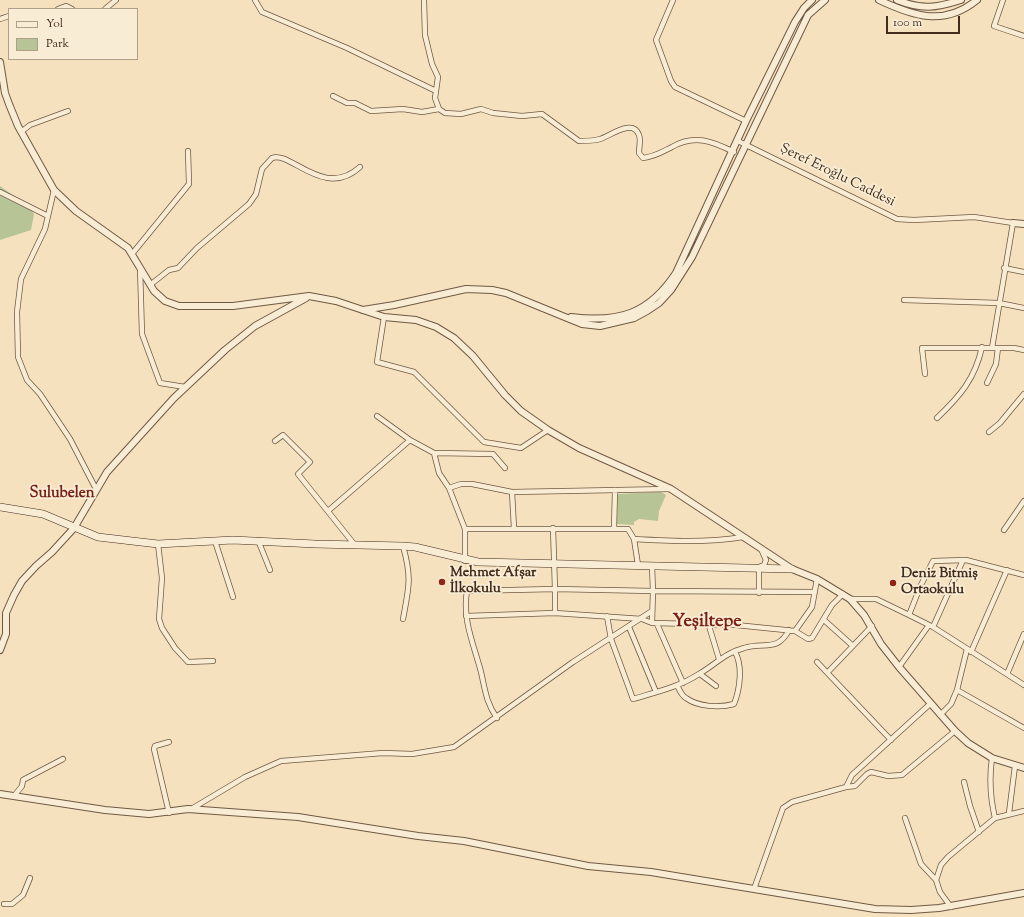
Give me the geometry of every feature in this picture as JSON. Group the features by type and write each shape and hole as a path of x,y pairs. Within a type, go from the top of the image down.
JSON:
{"main road":[{"path":"0,507 39,513 73,530"},
{"path":"0,511 37,517 98,537 155,544 258,540 315,544 415,547 478,562 759,567 792,569"}],"street":[{"path":"107,8 116,0"},
{"path":"255,0 262,12 347,48 436,91"},
{"path":"424,0 425,35 432,64 438,77 436,104 439,109 445,113 461,114 481,109 493,113 522,116 542,114 579,141 602,139 619,130 632,128 637,131 640,136 639,153 643,158 660,154 682,142 695,139 709,140 734,152"},
{"path":"673,0 656,40 671,82 675,87 746,121"},
{"path":"564,316 605,319 629,315 643,308 666,288 676,273 734,152 746,121 795,22 812,0"},
{"path":"362,310 394,305 452,291 479,289 506,293 582,324 606,325 634,318 659,303 680,277 692,257 808,15 825,0"},
{"path":"879,0 915,15 930,17 949,15 969,6 977,0"},
{"path":"897,0 912,6 926,8 942,6 961,0"},
{"path":"1003,0 994,26 1024,36"},
{"path":"61,8 66,6 70,8"},
{"path":"0,62 5,93 22,132 54,190 76,211 120,242 132,254 150,285 165,301 179,306 233,306 309,296 336,301 384,317 416,320 436,326 454,338 473,356 505,395 521,411 548,430 579,448 670,489 792,569 817,579 850,599 872,626 881,644 899,667 955,731 968,743 992,758 1024,768"},
{"path":"333,96 347,103 355,103 371,111 403,109 422,112 439,109"},
{"path":"22,132 30,125 68,111"},
{"name":"Şeref Eroğlu Caddesi","path":"738,141 897,219 914,220 974,217 1024,224"},
{"path":"132,254 189,184 188,151"},
{"path":"150,285 169,270 178,268 197,248 249,204 256,194 262,169 272,158 280,157 318,176 327,178 345,177 360,167"},
{"path":"54,190 45,229 21,278 17,312 18,357 26,380 40,394 70,439 96,488"},
{"path":"0,192 48,216"},
{"path":"992,348 1004,268 1013,223"},
{"path":"140,266 142,334 160,383 185,387"},
{"path":"1004,268 1024,272"},
{"path":"0,650 6,634 6,613 22,581 73,530 96,488 107,472 185,387 225,350 255,326 309,296"},
{"path":"904,300 999,303 1024,308"},
{"path":"384,317 378,362 414,372 484,442 521,448 548,430"},
{"path":"925,374 922,348 998,348 1024,350"},
{"path":"937,418 967,386 979,359 982,348"},
{"path":"987,383 994,368 998,348"},
{"path":"989,432 1000,423 1024,394"},
{"path":"377,416 410,440 434,453 493,454 505,468"},
{"path":"275,441 283,435 310,462 298,474 354,544"},
{"path":"328,511 410,440"},
{"path":"434,453 439,473 449,488 465,529 465,560"},
{"path":"449,488 461,484 472,484 512,492 670,489"},
{"path":"614,528 615,490"},
{"path":"512,492 514,528"},
{"path":"1004,530 1024,501"},
{"path":"553,528 555,613"},
{"path":"465,529 628,529 634,538 638,565"},
{"path":"634,538 721,541 743,537"},
{"path":"258,540 270,570"},
{"path":"215,541 232,597"},
{"path":"155,544 162,578 159,608 162,628 175,648 188,662 213,661"},
{"path":"403,546 409,568 410,583 403,619"},
{"path":"759,593 759,567 764,564 766,560 761,548"},
{"path":"899,667 931,626 963,560"},
{"path":"909,614 933,561 963,560 1024,575"},
{"path":"652,566 652,611 655,623 683,683"},
{"path":"940,715 951,704 957,690 969,650 1007,570"},
{"path":"795,631 808,616 812,607 817,579"},
{"path":"497,718 488,704 466,616 465,602 467,591 554,589 759,593 815,592"},
{"path":"466,616 555,613 607,616 642,619 655,623 709,626 736,625 789,630 795,631 810,640 824,620 832,605 843,594"},
{"path":"850,599 876,600 909,614 931,626 1024,685"},
{"path":"0,794 105,810 149,814 169,813 195,808 245,777 281,761 383,753 412,754 454,747 497,718 573,662 642,619 652,611"},
{"path":"607,616 611,639 633,699 683,683 700,674 725,655 757,644 777,644 784,640 789,630"},
{"path":"824,620 853,646"},
{"path":"709,626 719,659"},
{"path":"828,672 872,626"},
{"path":"629,627 656,692"},
{"path":"1007,674 1024,634"},
{"path":"677,685 685,698 696,702 715,708 734,704 737,698 740,670 740,662 735,652"},
{"path":"817,662 891,740"},
{"path":"700,674 716,686"},
{"path":"957,690 1024,728"},
{"path":"846,787 852,775 930,704"},
{"path":"754,889 783,808 792,802 846,787 855,786 871,772 888,776 902,775 955,731"},
{"path":"169,742 155,746 154,749 169,813"},
{"path":"992,758 990,798 995,818"},
{"path":"14,796 22,786 23,780 64,759"},
{"path":"1009,813 1015,766"},
{"path":"964,782 979,832"},
{"path":"188,809 298,817 418,836 464,841 588,866 651,872 875,909 911,910 951,907 1024,893"},
{"path":"936,880 941,865 948,857 995,818 1009,813 1024,811"},
{"path":"905,818 921,864 936,880 940,892 951,907"},
{"path":"4,904 12,904 23,895 30,878"}],"green space":[{"path":"0,186 27,205 34,214 31,230 0,240"},
{"path":"661,492 666,495 659,511 658,521 639,519 634,522 634,525 617,524 618,494"}],"place":[{"name":"Mehmet Afşar İlkokulu","path":"442,582"},
{"name":"Deniz Bitmiş Ortaokulu","path":"893,583"}],"district":[{"name":"Sulubelen","path":"62,494"},
{"name":"Yeşiltepe","path":"707,623"}]}
